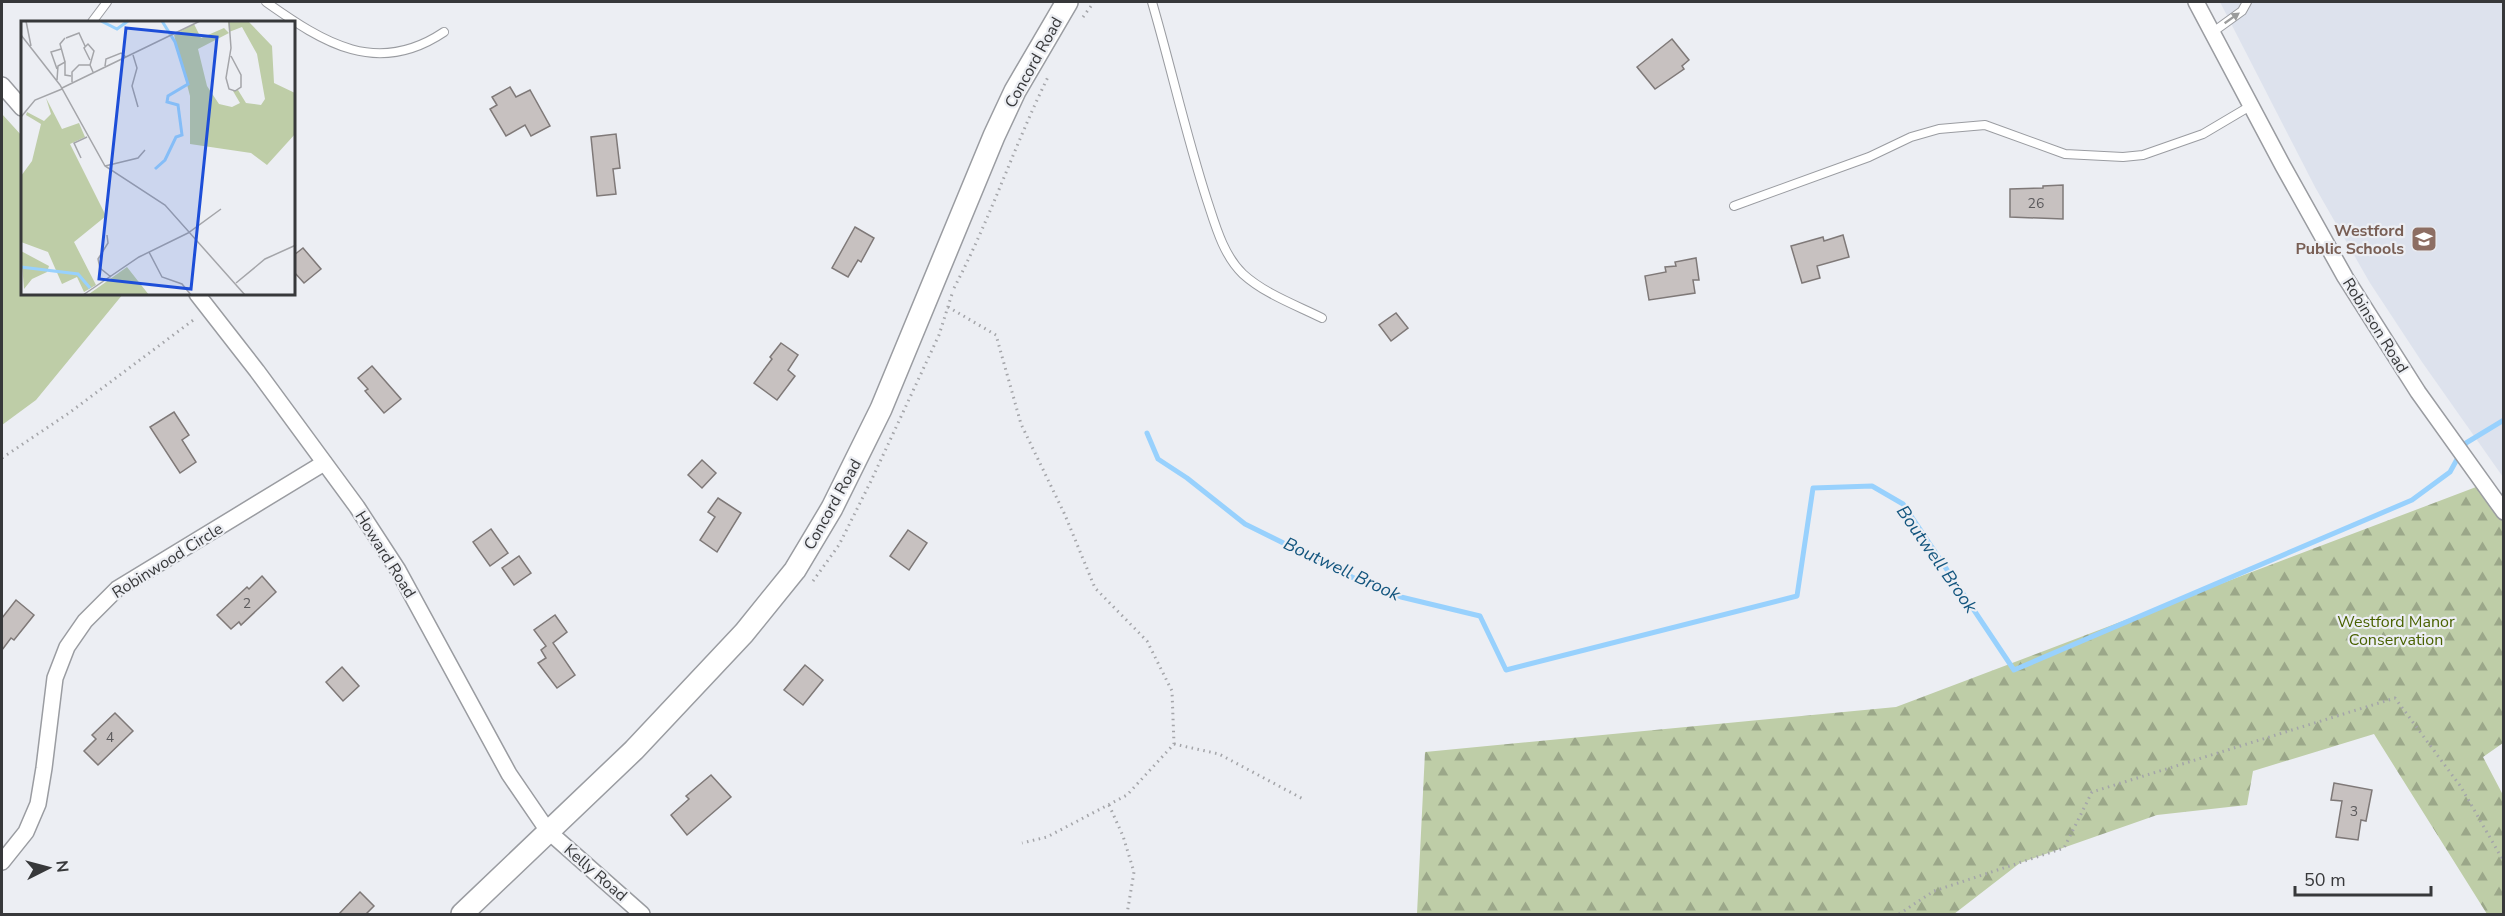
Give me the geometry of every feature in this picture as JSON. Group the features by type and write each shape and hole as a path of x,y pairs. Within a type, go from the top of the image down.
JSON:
{"main road":[{"name":"Concord Road","path":"462,915 634,750 707,674 795,570 832,508 881,409 994,136 1015,91 1067,2"}],"street":[{"name":"Robinson Road","path":"2196,2 2350,286 2418,392 2504,512"},
{"path":"2,85 21,107"},
{"name":"Howard Road","path":"199,296 357,507 398,570 509,774 548,831"},
{"name":"Robinwood Circle","path":"2,862 26,832 38,804 55,678 67,647 85,621 117,589 324,463"},
{"name":"Kelly Road","path":"548,831 635,906 642,915"}],"lane":[{"path":"93,21 107,2"},
{"path":"266,2 334,43 361,53 390,54 425,45 444,32"},
{"path":"1152,2 1196,165 1216,227 1230,258 1255,284 1322,318"},
{"path":"2213,32 2242,11 2247,2"},
{"path":"1734,206 1869,156 1911,137 1939,129 1985,125 2065,154 2123,158 2152,153 2203,134 2252,105"}],"path":[{"path":"1080,21 1094,2"},
{"path":"808,588 839,545 871,481 939,335 952,291 974,251 1023,128 1049,74"},
{"path":"948,307 996,335 1021,424 1065,515 1095,588 1147,641 1172,691 1174,744 1127,795 1047,837 1022,843"},
{"path":"2,458 69,413 210,308"},
{"path":"1899,915 1934,891 2064,848 2092,792 2395,698 2461,787 2504,862"},
{"path":"1174,744 1219,754 1305,800"},
{"path":"1109,804 1124,836 1134,872 1127,915"}],"shaded area":[{"name":"Westford Public Schools","path":"2220,2 2503,2 2503,477 2370,283 2315,187"}],"green space":[{"path":"2,114 21,135 21,296 121,296 36,400 2,425"},
{"name":"Westford Manor Conservation","path":"2484,484 2503,513 2503,743 2483,757 2503,795 2503,914 2487,914 2374,734 2253,771 2247,805 2157,815 2020,863 1954,914 1417,914 1425,752 1896,707"}],"building":[{"path":"1672,39 1689,60 1682,66 1684,69 1655,89 1637,67"},
{"path":"510,87 516,97 530,90 550,126 531,136 525,125 506,136 490,109 497,105 492,97"},
{"path":"616,134 620,168 613,169 616,194 597,196 591,137"},
{"path":"2063,185 2063,219 2010,217 2010,189"},
{"path":"855,227 874,238 861,262 858,260 848,277 832,268"},
{"path":"1843,235 1849,257 1817,266 1820,278 1802,283 1791,246 1823,237 1824,241"},
{"path":"303,248 321,269 304,283 296,274 296,253"},
{"path":"1696,258 1699,280 1693,280 1695,293 1649,300 1645,276 1666,272 1665,267 1676,266 1675,262"},
{"path":"1396,313 1408,328 1391,341 1379,325"},
{"path":"781,343 798,355 788,370 795,376 777,400 754,383"},
{"path":"372,366 401,399 384,413 365,391 368,389 358,378"},
{"path":"174,412 189,435 182,440 196,462 180,473 150,427"},
{"path":"702,460 716,473 702,488 688,475"},
{"path":"718,498 741,513 717,552 700,540 715,517 708,512"},
{"path":"491,529 508,553 490,566 473,542"},
{"path":"908,530 927,543 909,570 890,556"},
{"path":"519,556 531,573 514,585 502,568"},
{"path":"262,576 276,592 241,625 239,622 231,629 217,615"},
{"path":"16,600 34,615 14,640 11,638 2,650 2,618"},
{"path":"555,615 567,632 553,643 575,675 557,688 538,663 546,658 541,650 546,646 534,630"},
{"path":"805,665 823,680 803,705 784,690"},
{"path":"342,667 359,686 343,701 326,682"},
{"path":"115,713 133,731 98,765 84,751 96,739 92,735"},
{"path":"711,775 731,797 687,835 671,815 689,799 686,796"},
{"path":"2334,783 2372,790 2366,821 2361,820 2358,840 2336,837 2342,801 2331,800"},
{"path":"360,892 374,906 365,915 338,915"}],"waterway":[{"name":"Boutwell Brook","path":"1147,433 1158,459 1187,478 1245,524 1356,579 1401,597 1480,616 1506,670 1797,596 1813,488 1872,486 1903,504 2014,670 2412,500 2450,472 2466,443 2504,420"}],"place":[{"name":"Westford Public Schools","path":"2424,239"}]}
